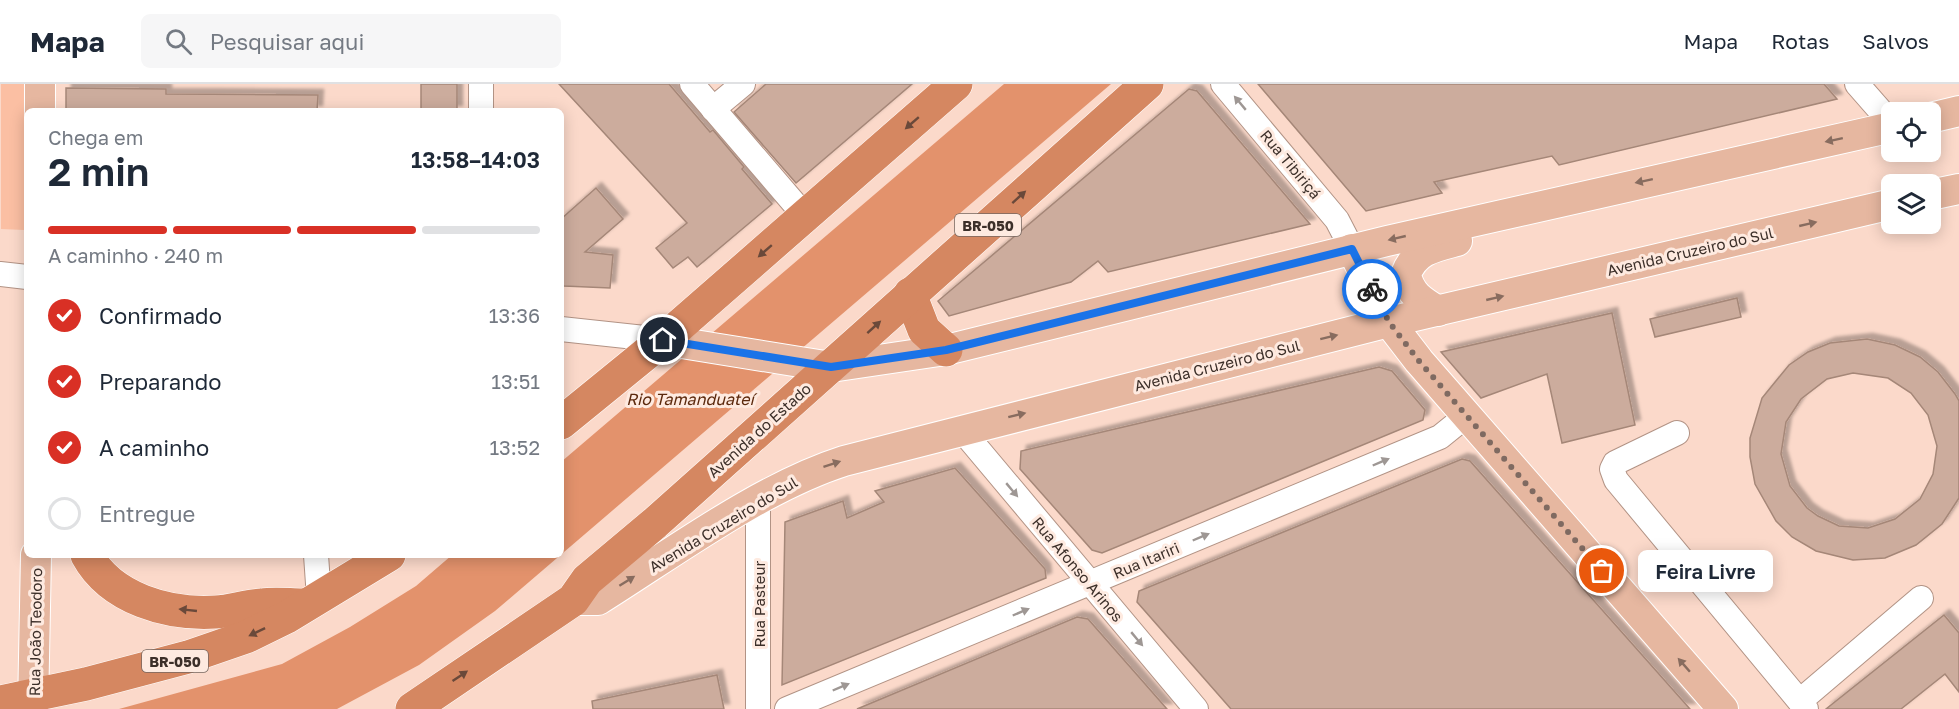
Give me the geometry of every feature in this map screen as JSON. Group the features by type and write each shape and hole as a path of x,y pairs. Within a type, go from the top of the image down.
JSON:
{"highway":[{"path":"564,421 663,340 956,84"},
{"name":"Avenida do Estado","path":"412,709 573,600 587,580 831,367 1147,84"},
{"path":"910,294 924,330 946,350"},
{"path":"89,558 95,570 114,587 139,601 184,610 216,612 262,605 314,601"},
{"name":"BR-050","path":"0,702 47,701 246,637 314,601 382,558"}],"main road":[{"path":"40,84 40,108"},
{"path":"1941,115 1959,111"},
{"path":"663,340 831,367 946,350 1352,249 1881,128"},
{"path":"1941,193 1959,189"},
{"path":"1438,311 1418,298 1407,281 1406,274 1417,256 1430,248 1561,214 1577,196"},
{"name":"Avenida Cruzeiro do Sul","path":"573,600 598,600 758,500 820,468 961,429 1389,322 1881,207"},
{"path":"1352,249 1389,322 1466,416 1723,709"},
{"name":"Rua João Teodoro","path":"36,558 47,701"}],"street":[{"path":"481,84 481,108"},
{"path":"692,84 805,216"},
{"path":"713,109 743,84"},
{"name":"Rua Tibiriçá","path":"1223,84 1337,220 1352,249"},
{"path":"1857,84 1881,113"},
{"path":"0,274 24,277"},
{"path":"564,329 663,340"},
{"name":"Rua Itariri","path":"787,709 1440,437 1466,416"},
{"name":"Rua Afonso Arinos","path":"961,429 1196,709"},
{"path":"1677,433 1615,463 1612,469 1616,480 1803,705 1921,598"},
{"name":"Rua Pasteur","path":"758,500 758,709"},
{"path":"314,601 316,558"}],"shaded area":[{"path":"1,84 26,84 24,230 1,229"}],"water":[{"name":"Rio Tamanduateí","path":"1004,84 1111,84 564,552 564,459"},
{"path":"449,558 557,558 495,611 419,665 337,709 119,709 282,664 350,627 416,586"}],"building":[{"path":"421,84 457,84 457,108 421,108"},
{"path":"559,84 669,84 710,132 713,130 772,204 697,267 688,257 673,268 656,248 687,223"},
{"path":"766,84 912,84 796,183 734,112"},
{"path":"1258,84 1824,84 1837,99 1559,165 1552,156 1434,182 1442,193 1366,211"},
{"path":"66,88 166,89 166,94 318,95 317,108 66,108"},
{"path":"1189,89 1197,91 1310,224 1108,272 1098,261 1071,282 949,316 938,301"},
{"path":"596,188 623,219 585,252 613,255 610,288 564,286 564,216"},
{"path":"1737,298 1741,317 1655,337 1650,319"},
{"path":"1612,313 1635,425 1562,443 1547,374 1481,398 1441,352"},
{"path":"1867,339 1895,345 1920,357 1938,372 1959,401 1959,498 1942,524 1916,545 1885,558 1853,560 1816,551 1792,537 1776,521 1755,484 1750,457 1750,438 1762,398 1789,365 1808,352 1830,343","holes":["1853,373 1888,378 1911,393 1928,415 1937,446 1933,474 1920,499 1895,519 1868,528 1839,526 1807,508 1790,486 1781,454 1786,422 1801,399 1827,379"]},
{"path":"1379,367 1392,371 1425,410 1423,420 1102,553 1092,550 1020,469 1021,451"},
{"path":"1462,459 1470,461 1690,709 1231,709 1137,602 1139,591"},
{"path":"955,468 1045,569 1046,578 782,685 785,522 843,501 847,518 884,502 875,491"},
{"path":"1944,615 1959,633 1959,692 1945,674 1901,709 1826,709"},
{"path":"1077,617 1088,619 1167,709 857,709"},
{"path":"717,675 724,709 593,709 592,701"}],"way so far":[{"path":"1372,289 1389,322 1419,361 1602,571"}],"place":[{"name":"Feira Livre","path":"1602,571"}],"route":[{"path":"663,340 831,367 946,350 1352,249 1372,289"}]}
